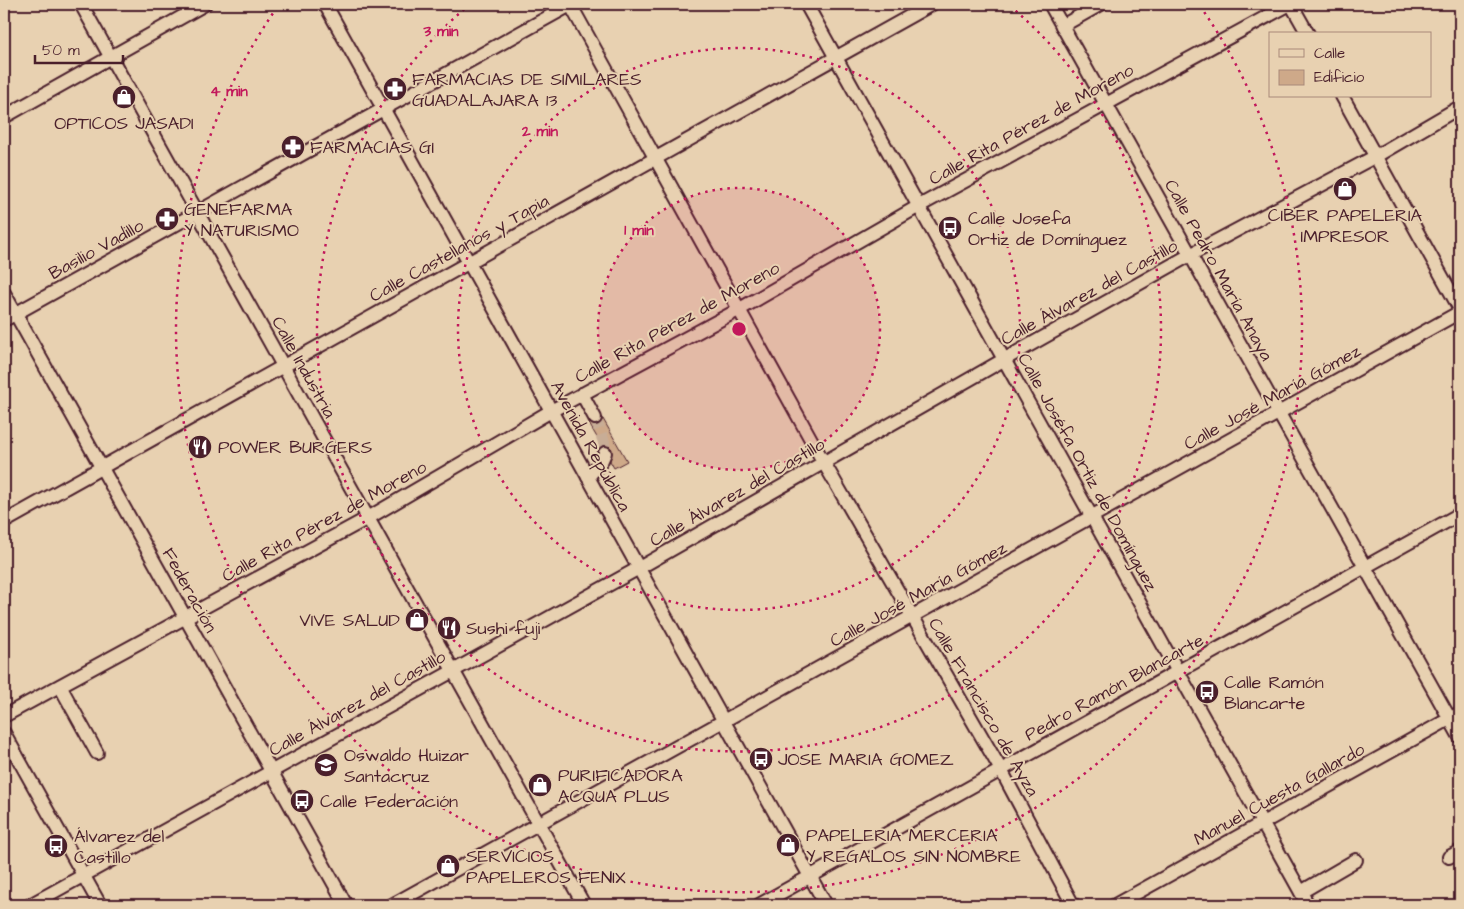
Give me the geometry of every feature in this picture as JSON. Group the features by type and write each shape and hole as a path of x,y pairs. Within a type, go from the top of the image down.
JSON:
{"street":[{"name":"Calle Industria","path":"81,4 584,905"},
{"path":"4,117 205,4"},
{"name":"Avenida República","path":"325,4 826,905"},
{"name":"Basilio Vadillo","path":"4,320 571,4"},
{"name":"Calle Francisco de Ayza","path":"571,4 824,463 1002,770 1073,905"},
{"name":"Calle Joséfa Ortiz de Domínguez","path":"806,4 1308,905"},
{"name":"Calle Castellanos y Tapia","path":"4,522 932,4"},
{"name":"Calle Pedro María Anaya","path":"1050,4 1365,567 1455,716 1460,738"},
{"path":"1062,26 1101,4"},
{"path":"1290,4 1307,32"},
{"name":"Calle Rita Pérez de Moreno","path":"4,716 186,619 368,518 551,411 740,310 919,206 1105,102 1290,4"},
{"path":"1343,98 1460,311"},
{"name":"Calle Álvarez del Castillo","path":"30,905 639,568 1190,255 1376,156 1460,107"},
{"name":"Federación","path":"4,293 346,905"},
{"name":"Calle José María Gómez","path":"392,905 1460,311"},
{"path":"582,394 595,418"},
{"path":"588,477 601,462 605,452"},
{"name":"Pedro Ramón Blancarte","path":"759,905 1460,514"},
{"path":"60,686 96,753"},
{"name":"Manuel Cuesta Gallardo","path":"1114,905 1455,716"},
{"path":"4,733 100,905"},
{"path":"1301,892 1356,860"}],"building":[{"path":"603,419 627,461 614,468 610,461 612,449 608,445 602,446 588,422 595,426 599,425"}],"tunnel":[{"path":"595,418 604,442 605,453"}],"place":[{"name":"FARMACIAS DE SIMILARES GUADALAJARA 13","path":"395,89"},
{"name":"OPTICOS JASADI","path":"124,97"},
{"name":"FARMACIAS GI","path":"293,147"},
{"name":"CIBER PAPELERIA IMPRESOR","path":"1345,189"},
{"name":"GENEFARMA Y NATURISMO","path":"167,219"},
{"name":"Calle Josefa Ortiz de Domínguez","path":"950,228"},
{"name":"POWER BURGERS","path":"200,447"},
{"name":"VIVE SALUD","path":"417,620"},
{"name":"Sushi fuji","path":"449,628"},
{"name":"Calle Ramón Blancarte","path":"1207,692"},
{"name":"JOSE MARIA GOMEZ","path":"761,759"},
{"name":"Oswaldo Huizar Santacruz","path":"326,765"},
{"name":"PURIFICADORA ACQUA PLUS","path":"540,785"},
{"name":"Calle Federación","path":"302,801"},
{"name":"PAPELERIA MERCERIA Y REGALOS SIN NOMBRE","path":"788,845"},
{"name":"Álvarez del Castillo","path":"56,846"},
{"name":"SERVICIOS PAPELEROS FENIX","path":"448,866"}]}
